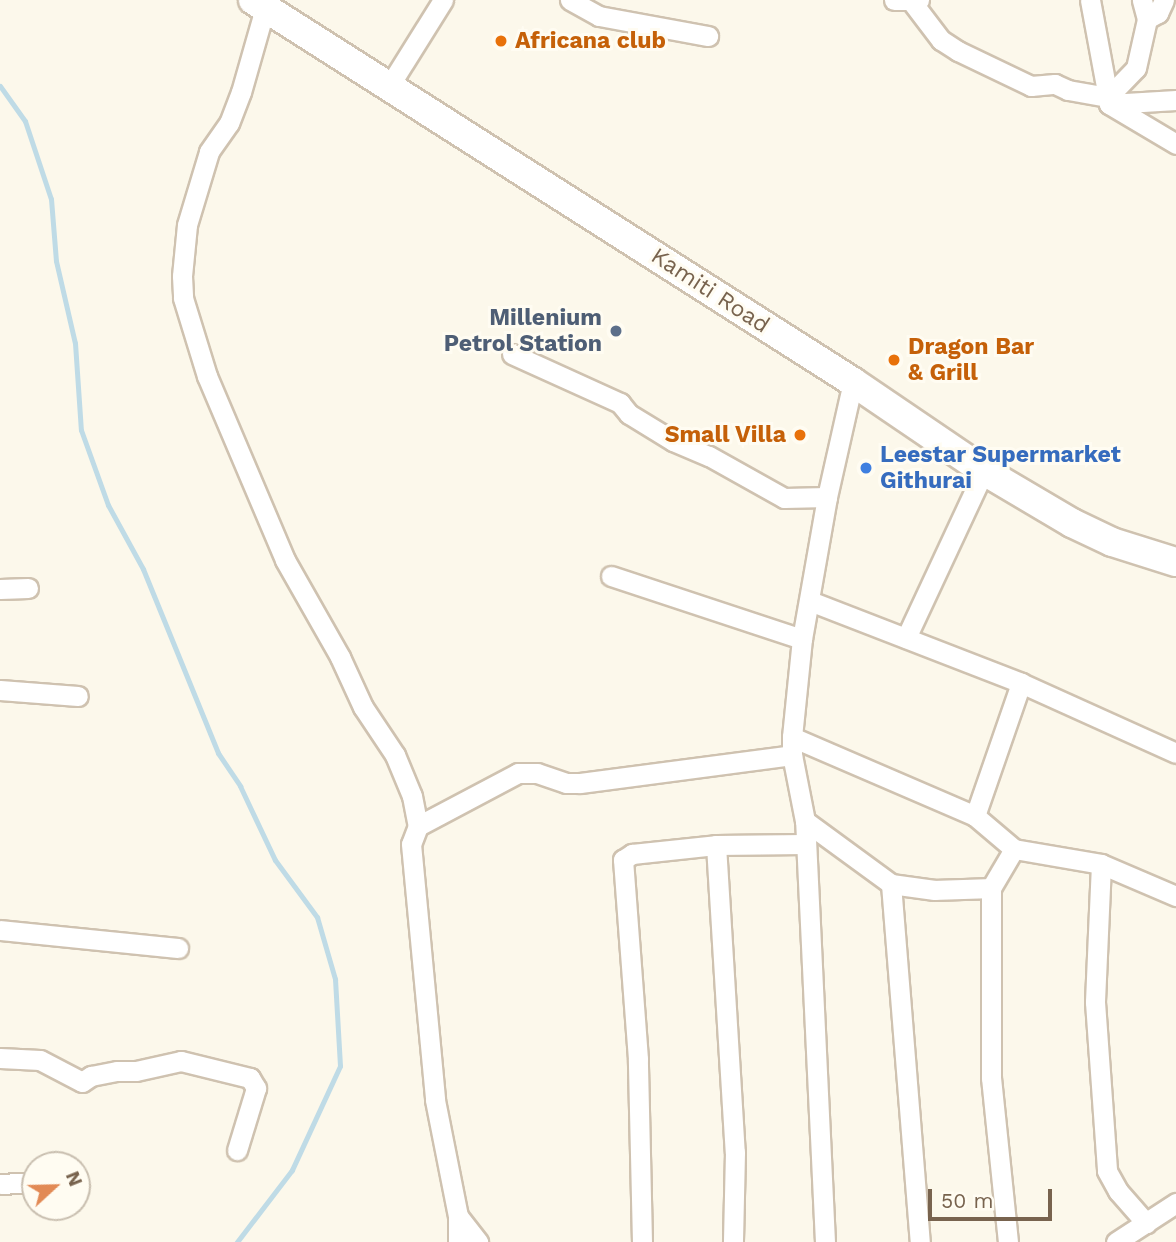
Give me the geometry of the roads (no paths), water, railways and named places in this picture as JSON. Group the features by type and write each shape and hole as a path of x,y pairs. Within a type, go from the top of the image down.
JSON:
{"main road":[{"name":"Kamiti Road","path":"259,4 853,382 984,471 1072,523 1112,542 1176,562"}],"street":[{"path":"388,88 443,0"},
{"path":"570,0 599,16 708,36"},
{"path":"1090,0 1108,100 1176,144"},
{"path":"1108,100 1136,68 1145,10 1158,13 1164,0"},
{"path":"908,1 941,40 1012,79 1031,86 1055,84 1108,100 1176,100"},
{"path":"259,4 241,92 229,122 209,152 187,225 182,276 183,298 207,376 285,560 340,657 363,708 395,755 412,796 418,826 411,844 435,1100 458,1216 458,1242"},
{"path":"512,354 621,402 629,414 673,442 709,456 784,498 827,497"},
{"path":"825,1242 804,821 792,746 802,639 827,497 853,382"},
{"path":"906,638 984,471"},
{"path":"611,576 802,639"},
{"path":"0,589 28,588"},
{"path":"810,601 1021,683 1176,753"},
{"path":"975,816 1021,683"},
{"path":"0,690 78,696"},
{"path":"418,826 518,773 537,773 566,783 580,783 792,746 975,816 1014,849 1101,864 1176,896"},
{"path":"804,821 891,884 935,890 991,888"},
{"path":"642,1242 638,1059 623,860 632,854 716,845 805,844"},
{"path":"716,845 735,1152 733,1242"},
{"path":"1008,1242 991,1078 991,888 1014,849"},
{"path":"1101,864 1095,1002 1107,1171 1118,1191 1146,1223"},
{"path":"891,884 920,1242"},
{"path":"0,930 178,948"},
{"path":"0,1058 40,1060 82,1082 91,1076 136,1071 181,1061 250,1077 256,1088 237,1150"},
{"path":"0,1184 21,1183"},
{"path":"1117,1241 1176,1203"},
{"path":"458,1216 478,1242"}],"waterway":[{"path":"0,86 25,121 51,199 56,261 75,343 81,430 108,505 143,569 218,753 240,786 275,860 317,917 335,979 340,1066 292,1170 237,1242"}],"place":[{"name":"Africana club","path":"501,41"},
{"name":"Millenium Petrol Station","path":"616,331"},
{"name":"Dragon Bar & Grill","path":"894,360"},
{"name":"Small Villa","path":"800,435"},
{"name":"Leestar Supermarket Githurai","path":"866,468"}]}
